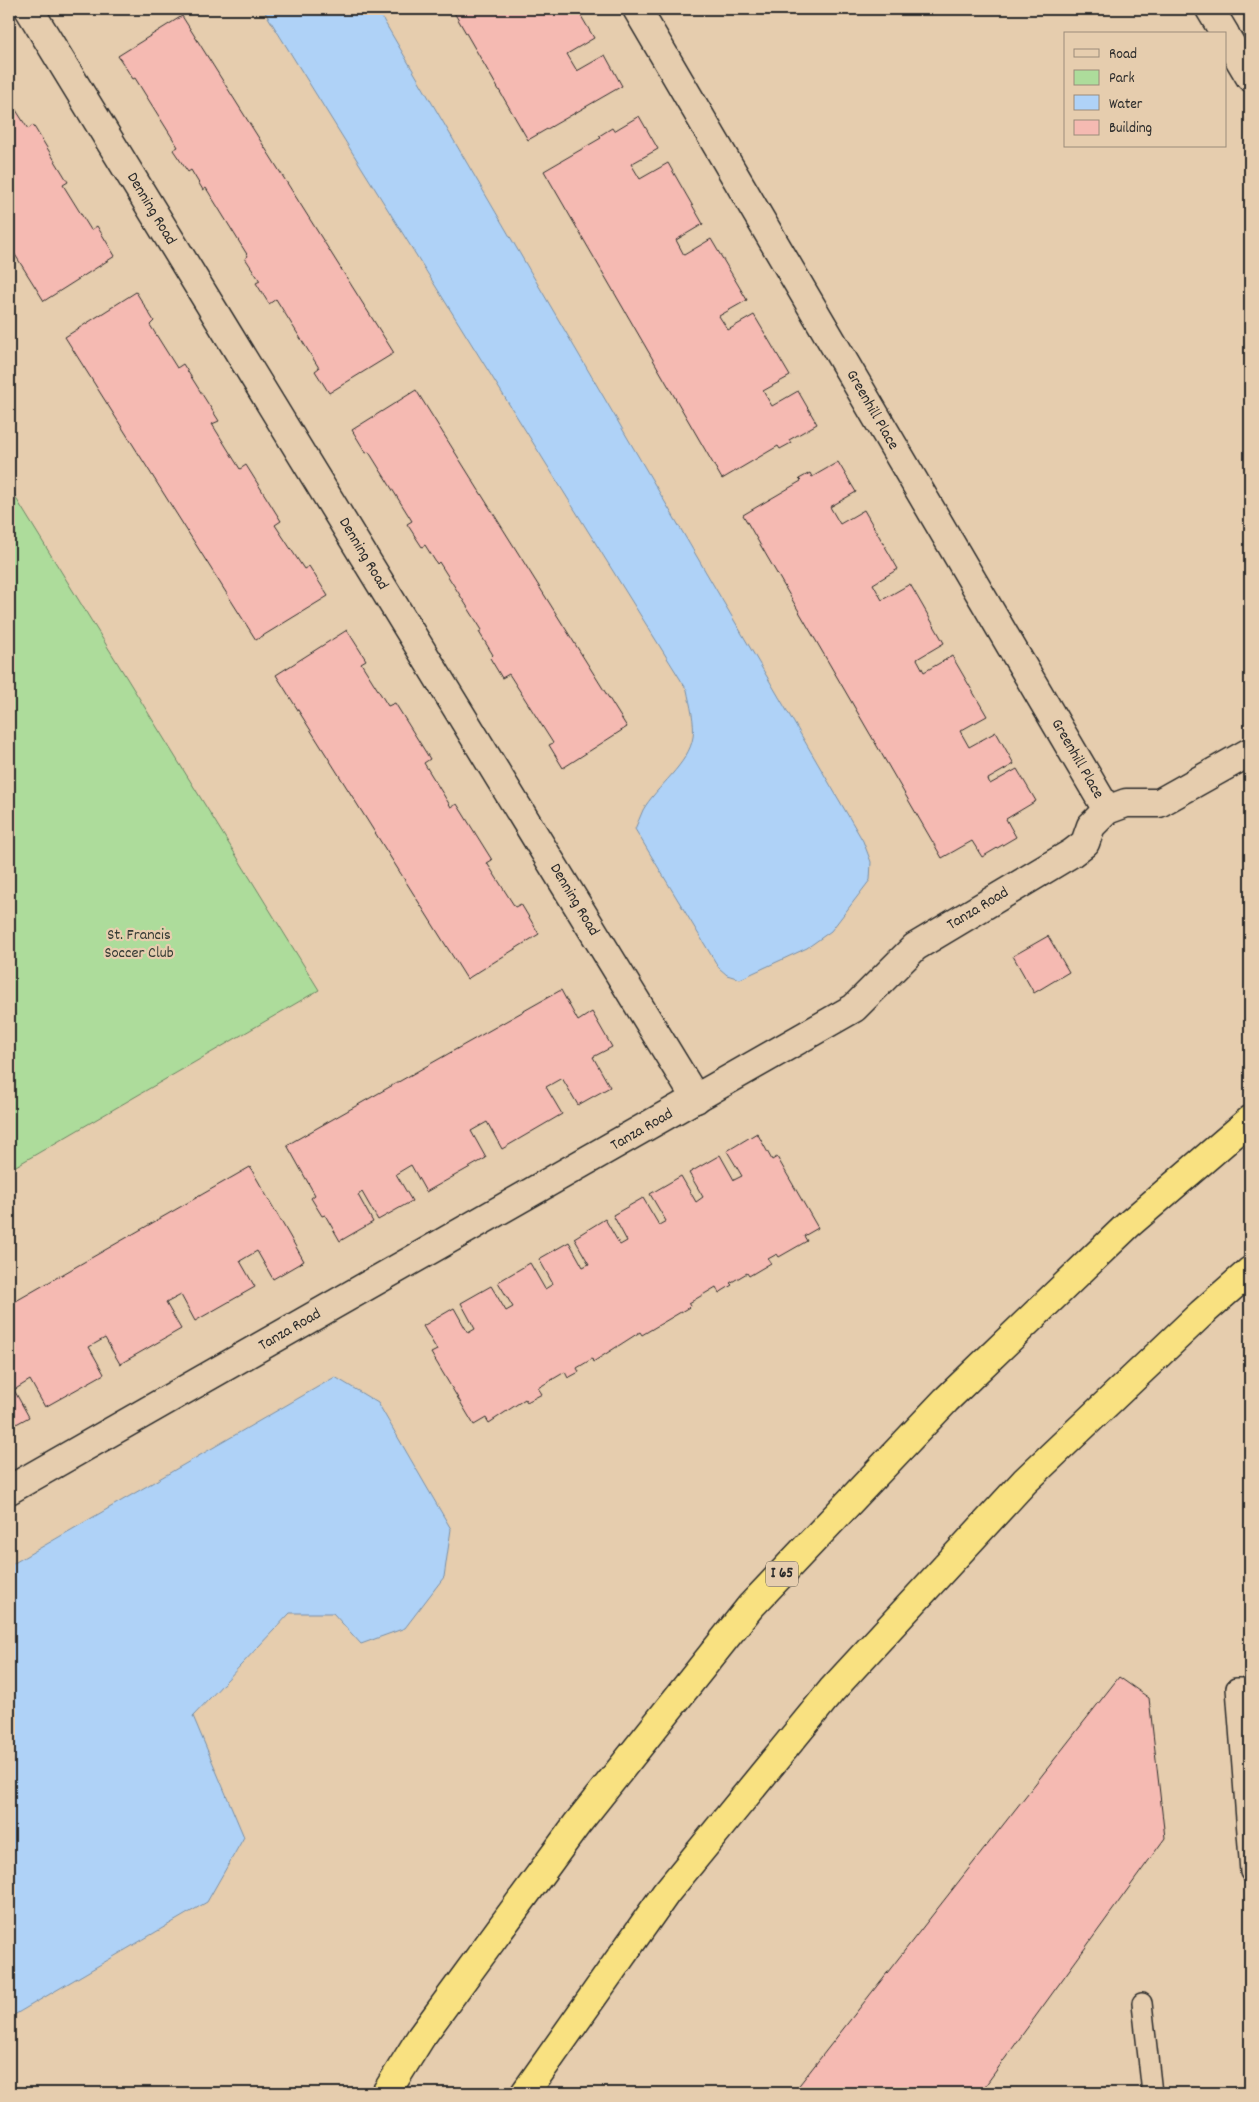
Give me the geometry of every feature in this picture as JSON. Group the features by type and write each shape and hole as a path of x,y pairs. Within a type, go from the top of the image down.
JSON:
{"highway":[{"name":"I 65","path":"386,2093 421,2037 577,1824 750,1607 946,1400 1128,1225 1250,1120"},
{"path":"525,2093 666,1893 832,1690 1025,1480 1202,1313 1250,1271"}],"street":[{"name":"Denning Road","path":"29,9 696,1099"},
{"name":"Greenhill Place","path":"637,9 1107,810"},
{"path":"1210,9 1224,32"},
{"path":"1226,36 1250,77"},
{"path":"1107,810 1126,803 1159,803 1250,752"},
{"name":"Tanza Road","path":"9,1490 854,1008 915,947 1072,853 1085,843 1091,826 1107,810"}],"lane":[{"path":"1250,1688 1236,1688 1250,1872"},
{"path":"1142,2004 1152,2093"}],"green space":[{"name":"St. Francis Soccer Club","path":"9,487 319,990 9,1170"}],"water":[{"path":"263,9 377,9 863,841 871,862 870,880 831,931 807,948 740,979 727,975 719,968 635,829 649,801 679,766 690,747 693,737 693,725 687,690"},
{"path":"335,1377 378,1403 451,1529 444,1577 405,1628 361,1644 333,1613 290,1613 193,1716 244,1837 207,1902 9,2018 9,1566"}],"building":[{"path":"452,9 577,9 594,38 567,54 577,71 605,55 622,86 528,140"},
{"path":"182,16 394,353 329,393 315,371 319,368 276,299 269,304 256,283 260,281 245,258 248,256 206,188 203,190 191,170 188,172 173,150 178,147 135,78 133,79 118,56"},
{"path":"9,99 28,129 33,125 68,182 63,185 91,230 97,226 115,256 44,301 9,245"},
{"path":"639,116 658,149 631,164 640,179 668,163 703,224 676,240 684,255 711,239 747,300 719,316 728,330 754,315 790,376 763,391 772,406 798,391 817,424 789,440 791,443 780,449 778,446 722,479 544,171 601,138 599,136 612,128 614,131"},
{"path":"136,292 154,321 150,325 177,368 183,364 219,421 212,424 240,469 246,465 281,521 275,525 304,569 309,566 328,596 256,640 65,337"},
{"path":"416,390 627,727 563,768 549,745 553,743 509,674 502,678 490,658 493,655 479,632 482,630 439,562 437,564 425,545 422,547 407,524 412,521 369,452 366,453 352,430"},
{"path":"838,462 856,492 830,507 840,524 864,510 898,569 873,584 882,600 910,584 944,643 917,659 924,672 952,656 987,716 960,731 969,747 996,732 1014,764 988,779 990,784 1017,769 1036,801 1006,819 1016,837 982,857 972,841 942,858 743,515 801,481 799,479 810,473 812,477"},
{"path":"347,630 366,660 361,663 388,706 395,703 430,759 424,763 451,807 457,804 492,860 487,863 515,907 521,904 539,934 467,979 276,675"},
{"path":"1048,936 1069,972 1034,993 1013,956"},
{"path":"561,990 578,1021 592,1012 612,1047 593,1057 610,1087 578,1105 562,1078 546,1087 562,1114 502,1149 487,1122 471,1131 486,1158 426,1192 411,1165 396,1174 412,1201 378,1220 362,1192 358,1195 373,1222 340,1241 325,1215 322,1216 311,1198 315,1195 287,1145"},
{"path":"757,1133 772,1160 777,1157 818,1228 804,1236 807,1241 779,1257 777,1254 768,1259 771,1263 749,1276 747,1273 730,1283 732,1285 719,1293 716,1287 689,1303 691,1306 642,1335 640,1332 593,1362 592,1359 577,1368 579,1372 568,1378 565,1372 538,1388 542,1394 527,1402 525,1399 489,1423 486,1418 474,1425 431,1353 437,1350 423,1326 454,1308 468,1333 475,1329 461,1303 491,1286 506,1311 513,1307 498,1282 530,1263 545,1289 553,1284 539,1259 569,1242 583,1267 589,1264 574,1238 605,1219 620,1245 627,1241 613,1215 643,1198 659,1225 666,1221 650,1194 681,1176 696,1202 703,1197 689,1173 720,1155 734,1180 742,1176 727,1151"},
{"path":"250,1167 304,1261 273,1279 257,1251 240,1261 255,1287 195,1321 181,1295 166,1303 181,1329 120,1364 105,1338 89,1347 104,1374 45,1407 30,1380 14,1390 29,1417 9,1428 9,1305"},
{"path":"1119,1677 1149,1698 1165,1838 980,2093 793,2093"}]}
